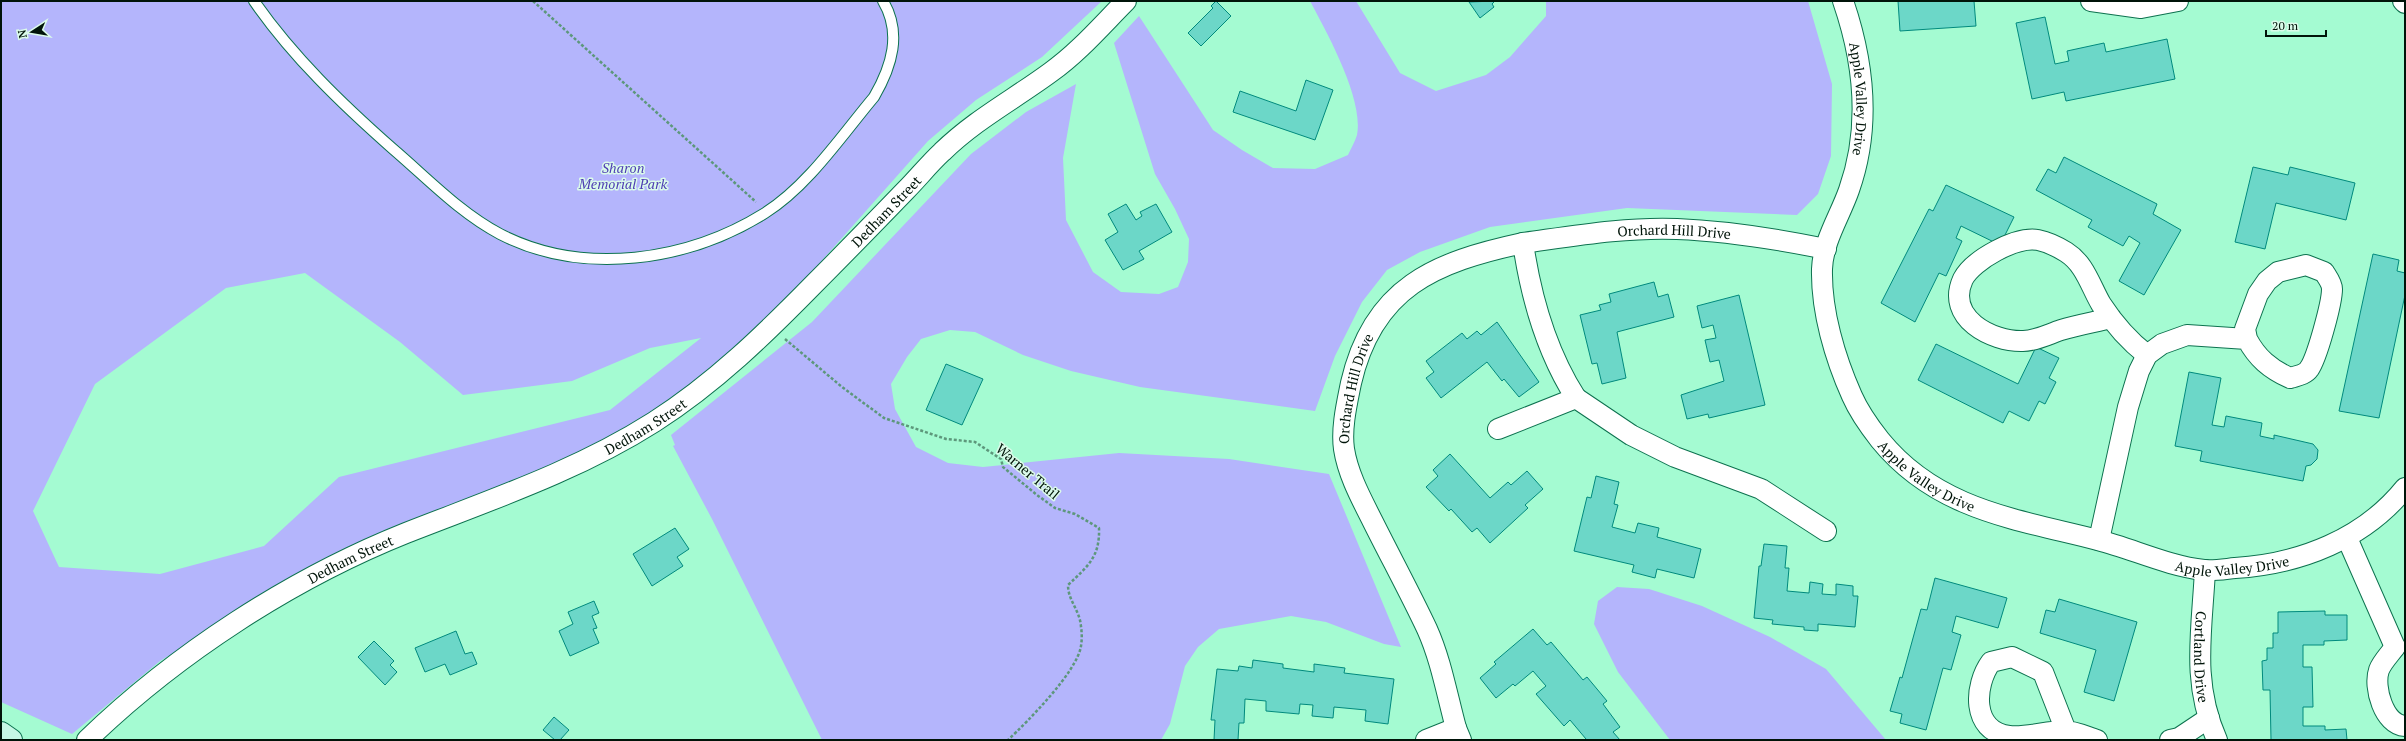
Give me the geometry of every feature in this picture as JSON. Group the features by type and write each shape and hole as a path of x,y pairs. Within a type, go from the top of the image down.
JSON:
{"main road":[{"path":"1,733 11,740"}],"street":[{"name":"Dedham Street","path":"87,740 116,712 153,681 250,614 318,574 405,534 483,505 615,445 696,394 770,328 941,153 986,114 1053,71 1126,1"},
{"name":"Apple Valley Drive","path":"1843,1 1853,32 1861,68 1863,110 1860,149 1851,186 1826,249 1822,269 1825,298 1839,363 1852,397 1861,414 1898,460 1931,486 1963,503 2205,570 2258,567 2316,552 2347,538 2389,508 2405,488"},
{"path":"2091,1 2141,8 2178,1"},
{"name":"Orchard Hill Drive","path":"1426,740 1459,734 1438,659 1427,630 1366,507 1349,467 1344,448 1348,396 1355,368 1368,336 1381,313 1400,293 1424,275 1448,264 1522,243 1606,232 1677,229 1755,236 1826,249"},
{"path":"2111,318 2034,340 2012,341 1999,339 1979,330 1971,322 1964,312 1961,286 1970,269 1993,253 2016,243 2038,240 2057,247 2076,260 2084,268 2101,304 2111,318 2128,340 2147,355"},
{"path":"1522,243 1529,281 1541,326 1558,366 1576,398 1631,435 1675,457 1762,489 1826,530"},
{"path":"2306,265 2324,272 2332,288 2313,361 2308,371 2290,378 2278,372 2254,351 2247,339 2245,329 2258,294 2267,281 2278,272 2306,265"},
{"path":"2099,540 2128,407 2138,372 2147,355 2162,344 2187,335 2247,339"},
{"path":"1498,429 1576,398"},
{"path":"2347,538 2400,647 2378,671 2379,700 2388,716 2401,726 2405,726"},
{"name":"Cortland Drive","path":"2205,570 2200,682 2209,718 2217,740"},
{"path":"2066,731 2043,672 2012,657 1990,662 1985,670 1978,694 1982,717 1994,729 2009,736 2066,731 2097,740"},
{"path":"2170,740 2179,738 2209,718"}],"lane":[{"path":"254,1 318,79 463,210 500,234 560,255 618,259 694,247 731,232 766,212 798,188 874,97 883,82 892,52 894,36 892,22 883,1"}],"path":[{"path":"533,1 766,212"},
{"name":"Warner Trail","path":"770,328 884,418 946,438 975,442 1001,459 1003,467 1043,500 1055,508 1075,514 1099,528 1100,544 1092,563 1068,585 1070,600 1077,607 1079,614 1081,647 1070,670 1041,709 1008,740"}],"green space":[{"name":"Sharon Memorial Park","path":"1,1 1102,1 1042,57 976,100 928,141 818,265 706,378 637,427 248,608 160,661 72,734 1,702","holes":["305,273 400,342 463,395 572,381 650,348 701,338 610,410 339,477 264,546 160,574 59,567 33,511 95,384 226,288"]},
{"path":"1310,1 1356,1 1400,73 1436,91 1486,75 1510,57 1546,16 1546,1 1808,1 1832,84 1831,156 1818,194 1797,215 1627,208 1490,227 1420,252 1387,270 1362,302 1335,356 1315,411 1140,387 1071,371 1023,355 975,332 950,330 921,339 907,357 891,384 895,409 916,447 948,463 983,467 1119,453 1229,459 1329,474 1401,647 1384,644 1326,622 1291,616 1219,629 1198,647 1185,666 1170,724 1161,740 822,740 712,519 673,446 675,445 671,435 812,322 971,154 1026,112 1076,84 1063,158 1066,220 1093,272 1121,292 1159,294 1178,287 1188,262 1189,239 1175,209 1155,174 1114,43 1139,16 1213,130 1242,150 1273,168 1315,169 1348,155 1357,135 1358,120 1350,85 1326,30"},
{"path":"1617,587 1649,589 1702,606 1770,637 1826,669 1886,740 1670,740 1618,672 1594,624 1598,601"}],"building":[{"path":"1216,1 1231,16 1201,46 1188,33 1213,8 1211,6"},
{"path":"1495,1 1492,4 1494,7 1480,18 1469,2"},
{"path":"1898,1 1974,1 1976,26 1900,31"},
{"path":"2045,17 2055,64 2069,61 2067,51 2104,43 2106,52 2167,39 2175,79 2066,101 2064,92 2032,99 2016,23"},
{"path":"1306,80 1333,90 1315,140 1233,112 1240,91 1296,111"},
{"path":"2064,157 2157,204 2153,214 2181,230 2144,295 2119,281 2140,243 2129,236 2123,246 2088,227 2092,220 2036,190 2048,169 2056,173"},
{"path":"2253,167 2288,175 2290,167 2355,183 2346,220 2276,203 2265,249 2235,242"},
{"path":"1946,185 2014,217 2000,245 1961,226 1956,238 1962,241 1946,276 1939,273 1915,322 1881,303 1929,209 1933,211"},
{"path":"1126,204 1136,220 1142,216 1140,212 1156,204 1172,232 1139,251 1144,259 1123,270 1105,240 1118,232 1108,214"},
{"path":"2373,254 2399,260 2397,271 2405,273 2405,295 2379,418 2339,411"},
{"path":"1654,282 1658,297 1668,294 1674,317 1617,332 1626,378 1602,384 1597,363 1592,364 1580,315 1601,310 1599,305 1611,302 1609,294"},
{"path":"1739,295 1765,405 1709,418 1708,414 1687,419 1681,395 1724,381 1719,360 1710,362 1705,340 1716,338 1713,325 1702,328 1697,306"},
{"path":"1497,322 1539,382 1519,397 1504,379 1502,381 1487,362 1441,398 1426,378 1434,372 1426,361 1462,333 1467,339 1477,331 1481,335"},
{"path":"1936,344 2018,384 2036,347 2059,358 2049,378 2056,382 2045,404 2039,401 2029,421 2009,411 2003,423 1918,380"},
{"path":"946,364 983,379 962,425 926,410"},
{"path":"2189,372 2221,378 2212,425 2224,427 2226,416 2262,423 2260,436 2274,439 2274,435 2313,444 2318,450 2317,459 2311,465 2306,466 2303,481 2200,461 2202,451 2175,446"},
{"path":"1450,454 1490,498 1508,482 1511,485 1527,471 1543,489 1525,505 1528,508 1490,543 1477,528 1472,532 1451,509 1449,511 1426,487 1438,476 1433,470"},
{"path":"1596,476 1619,482 1614,504 1618,505 1612,527 1635,533 1638,523 1659,528 1657,537 1701,549 1694,578 1657,569 1655,578 1632,572 1634,565 1574,551 1587,497 1591,498"},
{"path":"675,528 689,549 677,557 683,566 652,586 633,554"},
{"path":"1764,544 1787,546 1785,568 1789,568 1787,591 1809,593 1810,582 1823,584 1822,594 1836,595 1836,584 1853,586 1853,596 1858,596 1855,627 1818,624 1818,631 1804,630 1804,627 1772,624 1773,620 1754,618 1759,566 1761,566"},
{"path":"1935,578 2007,598 1998,628 1956,616 1952,632 1961,635 1951,670 1943,668 1926,730 1900,723 1902,714 1890,711 1900,677 1902,678 1921,609 1927,610"},
{"path":"2059,599 2137,622 2114,701 2084,692 2096,650 2040,633 2046,610 2055,612"},
{"path":"594,601 599,613 592,616 597,628 593,629 599,643 570,656 559,631 573,624 568,612"},
{"path":"2325,611 2325,615 2347,615 2347,640 2324,641 2324,645 2303,645 2303,667 2312,667 2313,707 2303,707 2303,726 2325,726 2325,730 2346,729 2347,740 2271,740 2270,690 2263,690 2262,661 2267,660 2267,648 2273,648 2273,633 2278,633 2278,612"},
{"path":"1533,629 1547,645 1551,642 1583,680 1587,677 1607,701 1603,704 1620,727 1613,732 1620,740 1584,740 1586,739 1570,720 1564,726 1536,694 1546,686 1533,671 1515,686 1513,684 1496,698 1480,678 1496,664 1494,662"},
{"path":"456,631 465,654 472,652 477,664 450,675 445,664 425,672 415,648"},
{"path":"374,641 394,661 390,665 397,672 385,685 358,657"},
{"path":"1253,660 1283,664 1283,668 1314,672 1314,664 1345,668 1344,673 1394,679 1388,724 1365,721 1366,710 1334,707 1333,718 1312,716 1313,705 1300,704 1299,714 1266,711 1266,701 1245,699 1244,723 1239,723 1238,740 1214,740 1215,720 1211,720 1217,669 1238,671 1239,666 1252,668"},
{"path":"554,717 569,730 560,740 555,740 543,730"}]}
